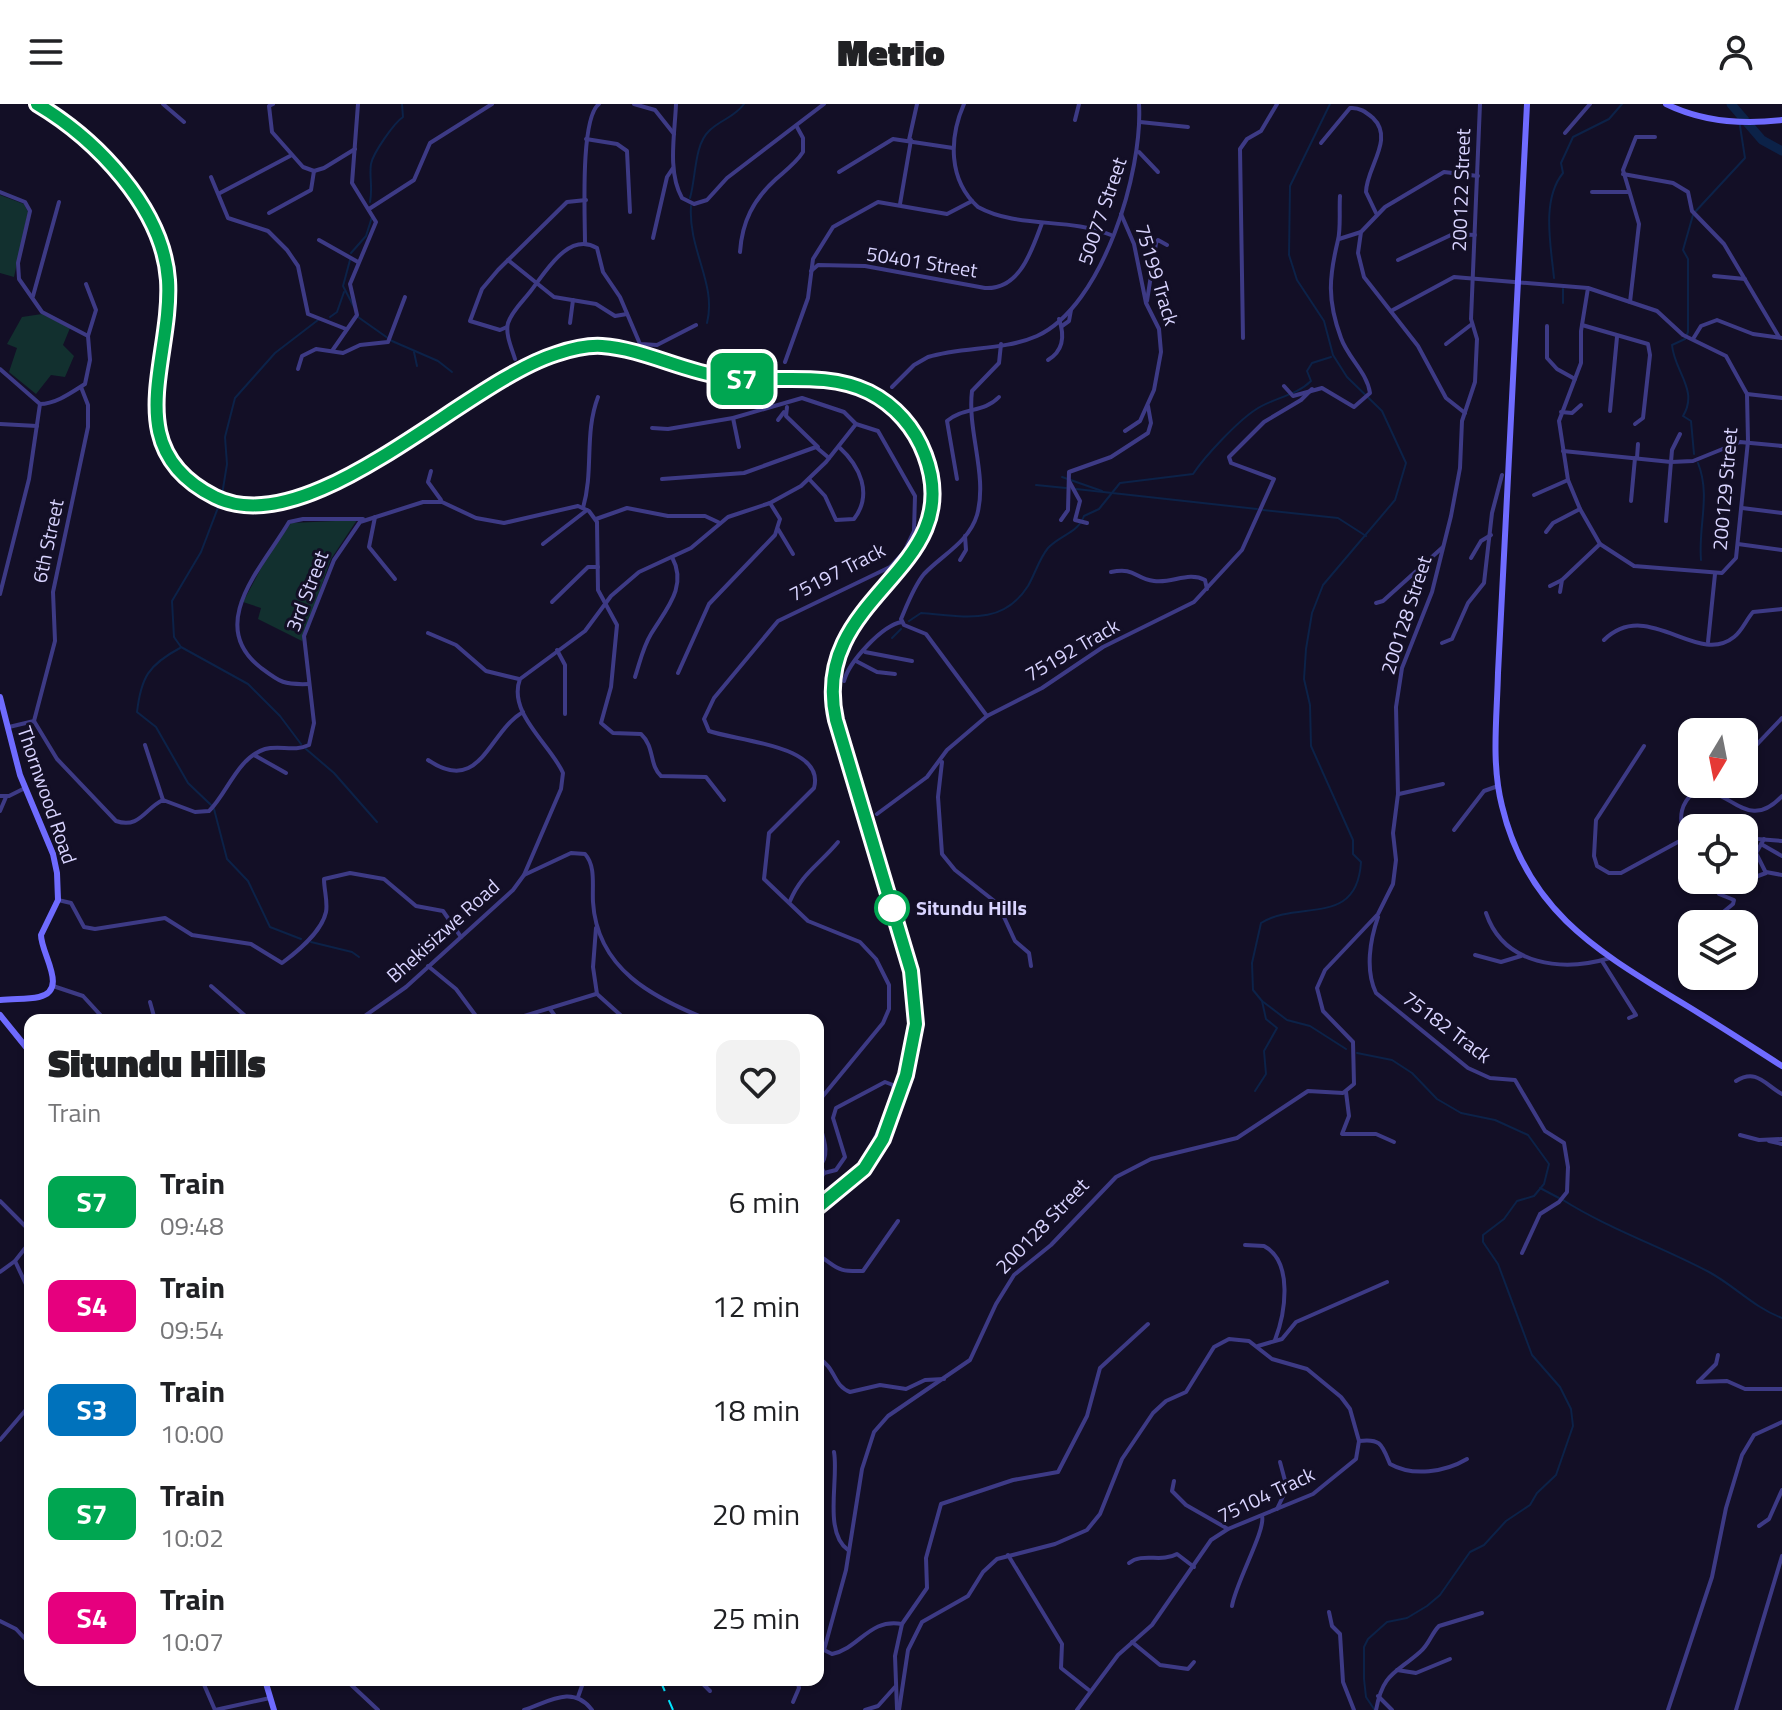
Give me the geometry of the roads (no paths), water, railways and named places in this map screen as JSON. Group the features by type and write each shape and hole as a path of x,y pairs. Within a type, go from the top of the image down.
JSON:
{"street":[{"path":"273,104 269,106 272,132 290,156 314,171"},
{"path":"332,351 358,312 350,284 375,225 369,209 353,188 358,104"},
{"path":"369,209 414,180 430,143 492,104"},
{"path":"585,244 586,139 590,116 599,104"},
{"path":"634,104 655,110 674,134"},
{"path":"676,104 674,167 682,198 694,204 704,202 727,178 824,104"},
{"path":"900,204 917,104"},
{"path":"964,104 953,148 959,179 972,201 993,213 1042,223 1082,224 1111,235"},
{"path":"1075,120 1079,104"},
{"name":"50077 Street","path":"892,387 921,360 1035,337 1072,307 1093,283 1139,152 1139,104"},
{"path":"1243,338 1240,149 1247,139 1261,131 1277,104"},
{"name":"200122 Street","path":"1474,277 1480,104"},
{"path":"1527,104 1498,673 1498,786 1510,834 1533,885 1573,931 1606,960 1782,1066"},
{"path":"1565,133 1590,104"},
{"path":"1666,104 1688,113 1728,122 1782,120"},
{"path":"166,105 184,122"},
{"path":"1321,143 1350,106 1369,115 1381,131 1382,140 1366,185 1366,198 1376,213"},
{"path":"1140,122 1188,127"},
{"path":"740,252 743,225 749,212 767,187 803,152 803,138 797,126"},
{"path":"1630,302 1639,224 1623,174 1636,137 1655,137"},
{"path":"586,139 617,144 627,151 630,212"},
{"path":"839,172 889,140 910,140 953,148"},
{"path":"314,171 355,149"},
{"path":"1139,152 1158,172"},
{"path":"220,193 290,156"},
{"path":"653,238 667,177 674,167"},
{"path":"269,213 311,190 314,171"},
{"path":"1465,413 1446,398 1432,369 1361,271 1358,253 1361,232 1376,213 1444,172 1478,176"},
{"path":"1623,174 1673,183 1688,192 1692,211 1719,237 1780,338"},
{"path":"211,177 228,218 268,231 287,250 298,266 308,314 346,329"},
{"path":"0,192 28,206 18,272 42,312 88,336"},
{"path":"1592,192 1629,192"},
{"path":"1284,386 1293,396 1312,389 1327,390 1354,407 1366,399 1368,384 1339,334 1329,290 1331,259 1339,239 1340,196"},
{"path":"586,200 567,202 508,260 485,284 470,321 500,330 507,327 564,251 585,244 596,246 603,272 642,344 658,344 696,325"},
{"path":"785,362 807,301 811,272 820,245 833,227 872,203 900,204 947,214 972,201"},
{"path":"33,296 59,202"},
{"name":"75199 Track","path":"1120,212 1134,244 1146,303 1159,329 1161,352 1158,381 1139,423 1125,431"},
{"name":"50401 Street","path":"811,272 817,265 865,266 985,288 1000,287 1020,272 1042,223"},
{"path":"1339,239 1361,232"},
{"path":"1398,260 1453,234 1475,235"},
{"path":"319,240 358,262"},
{"path":"1146,303 1156,243 1158,240 1167,245"},
{"path":"508,260 550,295 596,304 615,316 627,314"},
{"path":"1714,276 1745,279"},
{"path":"1391,311 1450,279 1474,277 1588,288"},
{"name":"200128 Street","path":"1378,914 1396,871 1393,833 1398,794 1395,720 1402,668 1432,592 1444,545 1460,468 1461,429 1475,382 1477,339 1472,324 1474,277"},
{"path":"0,369 40,404 56,403 67,392 81,387 89,373 88,336 96,310 86,284"},
{"name":"200129 Street","path":"1588,288 1661,313 1683,335 1717,349 1732,361 1747,394 1748,441 1738,544 1730,568 1715,574 1638,568 1600,544 1580,509 1568,480 1561,412 1581,363 1582,325 1588,288"},
{"path":"298,369 302,356 312,350 343,353 362,344 388,342 405,297"},
{"path":"570,323 573,300"},
{"path":"1062,326 1069,321 1072,307"},
{"path":"1048,360 1059,352 1062,326 1059,319"},
{"path":"1692,339 1701,326 1717,320 1753,334 1780,338"},
{"path":"1446,344 1472,324"},
{"path":"1582,325 1617,337 1643,341 1650,349 1643,418 1635,424"},
{"path":"1547,326 1547,358 1557,369 1575,379"},
{"path":"507,327 515,359"},
{"path":"1610,411 1617,337"},
{"path":"902,622 922,576 965,536 975,522 980,497 971,410 972,391 999,363 1001,344"},
{"name":"6th Street","path":"34,721 55,641 53,592 88,430 88,405 81,387"},
{"name":"75192 Track","path":"877,814 927,777 947,750 987,716 1042,688 1103,647 1177,613 1207,589 1245,545 1274,483 1271,475 1228,460 1264,422 1301,400 1312,389"},
{"path":"1747,394 1782,398"},
{"path":"543,544 585,509 590,481 589,428 598,397"},
{"path":"957,479 946,422 971,410 988,408 999,397"},
{"name":"75197 Track","path":"652,428 668,429 733,418 792,400 810,399 852,416 856,424 878,431 909,480 916,507 911,540 890,567 778,621 714,698 704,719 709,731 796,752 810,765 816,780 814,788 778,820 768,837 764,879 790,901"},
{"path":"778,420 792,400"},
{"path":"0,594 29,479 40,404"},
{"path":"1061,520 1068,510 1070,471 1111,457 1148,433 1151,423 1147,404"},
{"path":"1572,413 1581,405"},
{"path":"787,407 786,416 829,458"},
{"path":"1561,412 1582,416"},
{"path":"733,418 739,447"},
{"path":"0,424 37,426"},
{"path":"428,633 456,645 486,671 520,680 585,631 605,604 639,572 691,548 720,523 770,503 809,479 856,424"},
{"path":"1666,521 1672,450 1680,434"},
{"path":"1563,451 1671,462 1693,461 1730,443 1748,441 1782,446"},
{"path":"1631,501 1638,444"},
{"path":"809,479 823,494 836,520 854,519 864,502 863,484 851,458 839,447"},
{"path":"662,479 744,473 776,459 819,448"},
{"path":"431,471 428,482 442,502"},
{"path":"1442,643 1452,639 1468,603 1484,583 1502,475"},
{"path":"1068,479 1080,501 1075,521 1087,523"},
{"path":"1534,495 1568,480"},
{"path":"309,684 284,684 251,660 236,637 238,614 253,578 289,522 335,517 364,520 423,502 442,502 476,518 504,523 566,508 585,509 596,519 599,596 617,625 611,687 600,720 613,733 641,734 652,746 659,775 706,777 724,800"},
{"path":"678,673 709,604 778,529 780,519 770,503"},
{"path":"596,519 627,508 668,516 705,516 720,523"},
{"path":"1742,508 1782,513"},
{"path":"1546,532 1553,523 1580,509"},
{"path":"376,515 369,547 395,579"},
{"name":"3rd Street","path":"254,755 269,748 297,750 309,745 314,723 304,646 306,630 334,560 364,520"},
{"path":"778,529 793,554"},
{"path":"1471,558 1481,541 1491,535"},
{"path":"960,560 966,546 965,536"},
{"path":"1550,586 1562,580 1600,544"},
{"path":"1738,544 1782,550"},
{"path":"1376,603 1383,601 1444,545"},
{"path":"635,677 651,634 673,601 679,571 672,557"},
{"path":"552,602 588,567 598,567"},
{"path":"1111,572 1135,571 1155,581 1195,576 1205,580 1207,589"},
{"path":"1708,642 1715,574"},
{"path":"1560,592 1562,580"},
{"path":"1604,640 1617,628 1634,624 1656,628 1682,639 1708,642 1734,637 1753,612 1782,609"},
{"path":"844,681 856,661 893,624 902,622 926,634 987,716"},
{"path":"557,650 565,665 565,714"},
{"path":"865,652 912,661"},
{"path":"856,661 875,672 895,674"},
{"name":"Bhekisizwe Road","path":"368,1014 406,987 513,890 524,875 561,789 563,773 523,712 517,694 520,680"},
{"name":"Thornwood Road","path":"0,697 25,788 53,854 58,900"},
{"path":"428,760 447,770 460,771 486,754 511,720 523,712"},
{"path":"1758,743 1782,718"},
{"path":"7,727 34,721 57,759 116,821 126,823 139,820 163,800"},
{"path":"145,745 153,779 163,800 195,812 209,811 254,755 286,773"},
{"path":"1644,746 1620,789 1596,820 1594,850 1597,866 1609,873 1621,873 1678,843"},
{"path":"942,760 938,797 942,854 955,870 998,904 1015,941 1029,953 1031,966"},
{"path":"1398,794 1443,784"},
{"path":"1454,830 1484,791 1498,786"},
{"path":"0,811 3,796 25,788"},
{"path":"1682,814 1682,808 1693,793 1704,791 1758,812 1770,808 1782,796"},
{"path":"1758,840 1782,841"},
{"path":"1763,841 1782,856"},
{"path":"1763,841 1756,858 1766,872"},
{"path":"824,1095 883,1023 889,1009 889,985 876,959 860,942 808,921 790,901 809,868 825,860 838,842"},
{"path":"524,875 571,853 585,854 592,866 596,926 593,967 597,994 619,1014"},
{"path":"1726,910 1734,900 1719,894 1720,890 1766,872 1782,875"},
{"path":"1,1001 42,996 53,986 54,977 41,935 58,900 71,903 79,923 91,929 162,918 205,938 251,944 279,963 305,944 326,910 324,879 350,873 384,879 416,906 446,913 461,937"},
{"path":"1486,913 1491,927 1523,956 1544,964 1606,960"},
{"path":"1378,914 1325,970 1317,988 1323,1011 1353,1042 1351,1063 1355,1080 1346,1092 1349,1116 1342,1134 1376,1134 1394,1142"},
{"name":"75182 Track","path":"1378,914 1371,946 1372,983 1376,993 1468,1068 1490,1078 1515,1080 1545,1131 1564,1143 1568,1167 1567,1192 1559,1202 1540,1214 1522,1253"},
{"path":"596,926 610,958 628,978 697,1014"},
{"path":"1475,955 1501,962 1523,956"},
{"path":"1606,960 1636,1015 1629,1018"},
{"path":"428,966 456,989 475,1014"},
{"path":"53,986 83,996 100,1014"},
{"path":"211,986 243,1014"},
{"path":"532,1014 597,994"},
{"path":"150,1002 153,1014"},
{"path":"550,1009 554,1014"},
{"path":"0,1015 24,1045"},
{"path":"0,1022 12,1030"},
{"path":"1736,1081 1746,1076 1760,1078 1782,1094"},
{"path":"824,1173 839,1168 845,1157 834,1124 834,1112 846,1100 885,1082 893,1085 894,1095 872,1145"},
{"name":"200128 Street","path":"824,1639 848,1550 859,1480 874,1432 888,1416 946,1379 975,1354 996,1304 1014,1275 1051,1245 1116,1177 1151,1159 1237,1138 1308,1091 1346,1092"},
{"path":"1740,1135 1782,1142"},
{"path":"0,1201 24,1225"},
{"path":"824,1261 845,1272 863,1271 898,1221"},
{"path":"1245,1245 1264,1246 1277,1259 1285,1304 1273,1342"},
{"path":"0,1272 24,1250"},
{"path":"15,1261 24,1280"},
{"path":"1258,1346 1282,1339 1296,1322 1387,1282"},
{"path":"898,1710 894,1663 902,1624 927,1588 926,1558 941,1504 1004,1482 1058,1472 1087,1416 1100,1368 1148,1324"},
{"path":"898,1710 913,1635 929,1615 968,1596 987,1568 1007,1555 1071,1538 1091,1525 1106,1501 1122,1459 1153,1413 1166,1401 1186,1392 1214,1347 1229,1339 1258,1346 1278,1362 1307,1369 1341,1397 1355,1420 1359,1441 1375,1439 1381,1442 1390,1464 1409,1472 1436,1471 1467,1459"},
{"path":"1718,1355 1716,1364 1698,1383 1727,1381 1745,1389 1782,1389"},
{"path":"824,1361 829,1364 840,1387 850,1392 880,1385 906,1389 925,1380 946,1379"},
{"path":"0,1440 24,1412"},
{"path":"1668,1710 1712,1577 1726,1508 1742,1455 1754,1435 1782,1422"},
{"name":"75104 Track","path":"1077,1710 1132,1642 1152,1625 1211,1540 1228,1529 1313,1494 1356,1459 1359,1441"},
{"path":"834,1452 836,1532 848,1550"},
{"path":"1276,1511 1287,1488 1280,1462"},
{"path":"1174,1481 1172,1491 1186,1505 1228,1529"},
{"path":"1759,1526 1769,1519 1782,1490"},
{"path":"1232,1606 1241,1571 1264,1528 1262,1516"},
{"path":"1129,1563 1141,1558 1166,1560 1177,1554 1194,1567"},
{"path":"1007,1555 1063,1649 1061,1668 1090,1691"},
{"path":"1736,1710 1782,1556"},
{"path":"1329,1612 1342,1642 1341,1671 1354,1710"},
{"path":"1376,1709 1383,1683 1395,1669 1422,1650 1439,1626 1482,1613"},
{"path":"0,1621 16,1629 24,1638"},
{"name":"200128 Street","path":"824,1651 832,1654 841,1652 875,1626 902,1624"},
{"path":"1132,1642 1167,1668 1188,1669 1194,1662"},
{"path":"1395,1669 1416,1673 1450,1659"},
{"path":"205,1686 215,1710 270,1698"},
{"path":"267,1686 274,1710"},
{"path":"352,1686 378,1710"},
{"path":"578,1697 582,1686"},
{"path":"705,1686 710,1691"},
{"path":"793,1702 798,1686"},
{"path":"865,1710 878,1706 895,1687"},
{"path":"524,1710 567,1695 578,1697 592,1710"},
{"path":"1378,1696 1392,1710"},
{"path":"545,1703 546,1710"}],"waterway":[{"path":"370,202 373,159 389,132 403,117 402,104"},
{"path":"690,198 704,137 744,104"},
{"path":"1255,1091 1266,1074 1264,1051 1277,1028 1266,1019 1262,1001 1253,990 1252,963 1261,923 1276,916 1338,904 1349,896 1357,883 1361,862 1353,854 1353,840 1311,746 1310,705 1304,679 1312,613 1323,585 1395,500 1406,463 1382,411 1347,377 1333,355 1324,321 1297,280 1289,255 1290,186 1330,104"},
{"path":"1554,278 1550,210 1556,184 1563,173 1561,163 1573,137 1609,119 1622,104"},
{"path":"1731,104 1762,140 1782,151"},
{"path":"1695,212 1745,158 1738,113"},
{"path":"691,206 691,222 708,294 707,323"},
{"path":"1693,215 1683,250 1688,259 1688,332 1685,339 1672,345 1687,389 1687,407 1683,416 1691,421 1694,454"},
{"path":"351,253 366,236 372,217"},
{"path":"350,260 343,286 354,307"},
{"path":"1563,289 1563,303"},
{"path":"330,317 337,312 344,292"},
{"path":"358,317 392,341 438,361 452,372"},
{"path":"222,495 227,464 225,437 235,398 275,353 318,320"},
{"path":"414,352 417,366"},
{"path":"909,621 921,613 966,617 1006,608 1028,586 1048,548 1078,526 1084,516 1099,509 1120,483 1193,474 1248,415 1305,386 1311,381 1307,371 1312,363 1331,357"},
{"path":"1698,463 1704,487 1701,560"},
{"path":"1062,477 1102,491"},
{"path":"1036,485 1066,488"},
{"path":"1076,489 1257,509"},
{"path":"219,505 201,552 172,601 174,637 181,647 248,684 280,716 301,744"},
{"path":"1263,510 1338,518 1366,536"},
{"path":"892,638 901,629"},
{"path":"180,648 160,660 148,674 137,712 156,727 188,783 211,805"},
{"path":"306,749 334,773 377,822"},
{"path":"214,809 227,859 248,881 270,927 301,939"},
{"path":"311,942 352,952 359,957"},
{"path":"1262,1001 1287,1020 1310,1026 1346,1049"},
{"path":"1357,1053 1392,1060 1412,1073 1437,1099 1461,1113 1495,1120 1528,1135 1549,1164 1544,1184 1534,1196 1517,1201 1504,1219 1483,1235 1483,1242 1498,1264 1532,1355 1560,1387 1571,1409 1573,1426 1556,1475 1537,1493 1530,1505 1506,1521 1484,1545 1470,1552 1440,1595 1427,1606 1407,1618 1387,1622 1368,1639 1364,1647 1364,1679 1366,1697 1374,1709"},
{"path":"1540,1188 1559,1198"},
{"path":"1563,1200 1598,1220 1709,1272 1782,1318"}],"railway":[{"path":"37,104 82,136 103,156 123,178 154,227 164,253 168,280 159,370 158,428 167,454 185,477 215,497 253,506 295,499 340,480 387,454 519,371 556,354 591,346 632,351 723,377 816,379 852,385 887,404 910,427 925,455 932,495 925,528 908,558 863,613 844,643 833,678 836,720 911,971 916,1024 906,1075 875,1153 848,1186 824,1203"},
{"path":"663,1686 673,1710"}],"train":[{"name":"S7","path":"37,104 62,122 128,184 155,228 168,278 168,306 155,396 157,426 170,458 186,476 225,502 245,506 277,506 314,494 545,358 581,347 621,349 720,377 838,381 886,402 909,426 925,454 929,468 931,495 927,523 907,563 846,633 835,660 832,700 911,971 916,1001 916,1032 890,1124 875,1153 848,1186 824,1203"}],"place":[{"name":"Situndu Hills","path":"892,908"}]}
